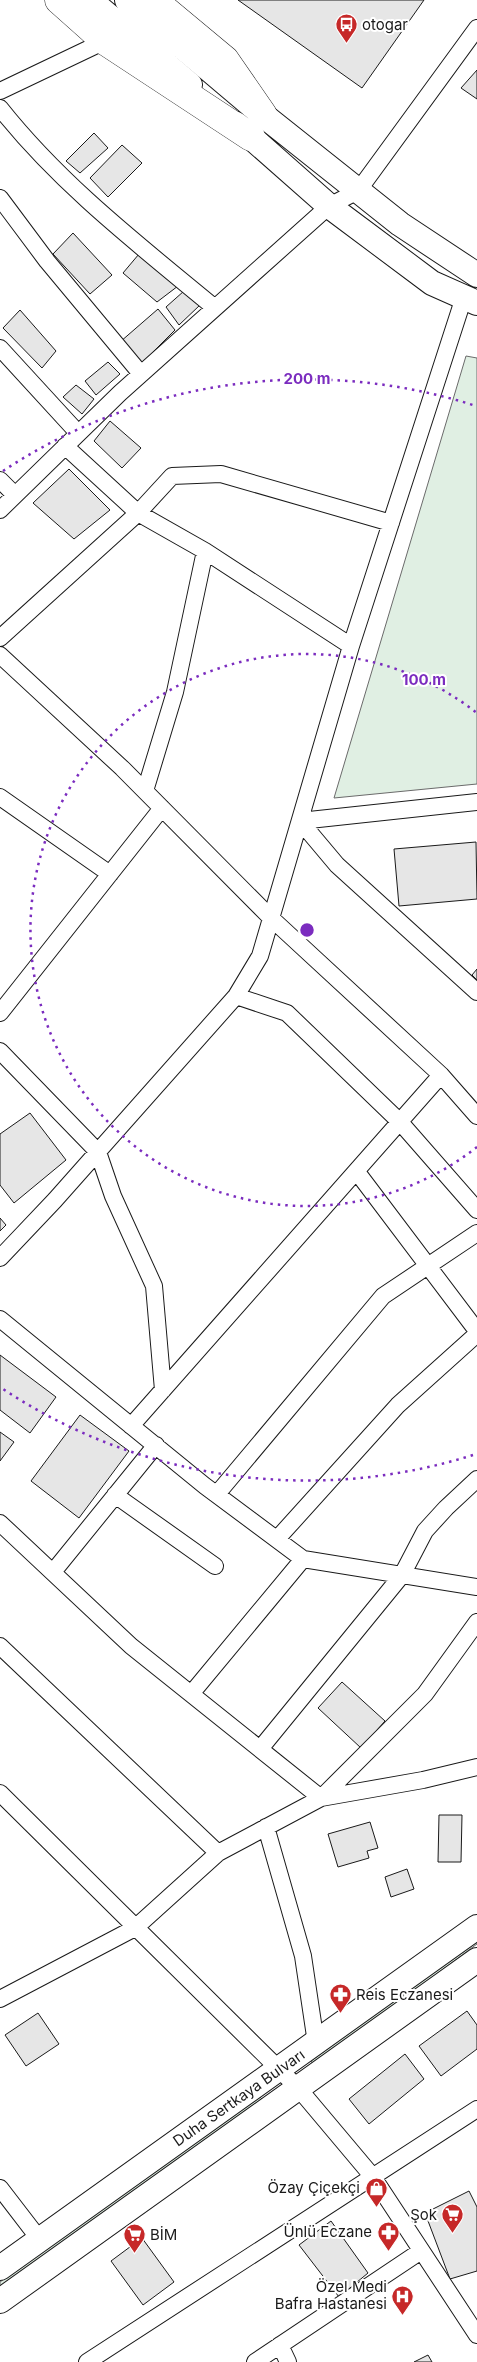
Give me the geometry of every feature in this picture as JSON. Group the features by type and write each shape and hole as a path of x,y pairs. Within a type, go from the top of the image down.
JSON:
{"highway":[{"path":"59,0 105,41 257,126"},
{"path":"153,0 225,60 257,126"}],"main road":[{"path":"90,0 257,126 358,190 400,224 477,275"},
{"path":"127,0 257,126 329,206 432,283 471,300"},
{"name":"Duha Sertkaya Bulvarı","path":"0,2268 477,1927"},
{"name":"Duha Sertkaya Bulvarı","path":"0,2301 477,1960"}],"street":[{"path":"0,510 141,374 329,206 358,190 477,28"},
{"path":"0,91 105,41"},
{"path":"0,108 17,129 81,196 215,308"},
{"path":"0,198 47,261 141,374"},
{"path":"0,1258 98,1152 236,996 260,956 351,646 391,523 471,300"},
{"path":"0,348 78,433"},
{"path":"65,446 138,513 205,551 351,646"},
{"path":"0,638 138,513 172,476 220,474 391,523"},
{"path":"0,480 15,495"},
{"path":"145,791 175,692 205,551"},
{"path":"0,654 145,791 271,918 441,1076 477,1116"},
{"path":"0,797 110,874"},
{"path":"300,821 477,802"},
{"path":"0,1013 162,808"},
{"path":"300,821 337,865 477,992"},
{"path":"236,996 287,1013 400,1122 477,1210"},
{"path":"0,1051 98,1152 113,1196 154,1286 163,1390"},
{"path":"131,1426 441,1076"},
{"path":"277,1539 398,1405 477,1333 429,1266 357,1172"},
{"path":"217,1494 383,1296 477,1233"},
{"path":"0,1319 131,1426 303,1559 477,1587"},
{"path":"53,1572 156,1445"},
{"path":"260,1750 402,1575 425,1531 477,1479"},
{"path":"115,1495 215,1566"},
{"path":"0,1523 131,1646 321,1798 477,1768"},
{"path":"191,1694 303,1559"},
{"path":"0,2000 136,1928 218,1853 321,1798 425,1694 477,1622"},
{"path":"0,1646 218,1853"},
{"path":"0,1793 299,2089 373,2176 477,2335"},
{"path":"266,1827 303,1956 316,2043"},
{"path":"88,2362 477,2109"},
{"path":"0,2188 40,2240"},
{"path":"255,2362 421,2251"},
{"path":"280,2346 288,2362"}],"green space":[{"path":"466,356 477,358 477,784 334,798"},
{"path":"477,1938 477,1944 314,2065 311,2061"},
{"path":"260,2097 263,2100 0,2288 0,2282"}],"building":[{"name":"otogar","path":"238,0 424,0 362,88"},
{"path":"477,70 477,99 461,88"},
{"path":"94,133 108,148 80,173 66,161"},
{"path":"122,145 142,163 108,197 90,178"},
{"path":"73,233 112,275 90,294 53,254"},
{"path":"139,254 178,286 157,302 123,273"},
{"path":"184,291 200,305 179,325 166,307"},
{"path":"158,309 175,330 142,363 120,342"},
{"path":"20,310 56,351 42,368 3,328"},
{"path":"108,362 120,374 96,395 85,381"},
{"path":"76,385 94,399 82,414 63,397"},
{"path":"110,421 141,448 122,468 94,441"},
{"path":"69,469 110,510 74,539 33,503"},
{"path":"476,842 477,899 399,906 394,849"},
{"path":"477,969 477,980 472,975"},
{"path":"30,1113 66,1160 14,1203 0,1185 0,1134"},
{"path":"0,1218 6,1225 0,1231"},
{"path":"0,1355 56,1397 30,1433 0,1410"},
{"path":"80,1415 129,1451 79,1518 31,1481"},
{"path":"0,1432 14,1442 0,1461"},
{"path":"342,1682 385,1721 361,1748 318,1708"},
{"path":"439,1815 462,1815 461,1862 438,1862"},
{"path":"370,1822 378,1848 367,1851 369,1858 338,1867 328,1834"},
{"path":"407,1869 414,1889 391,1897 385,1877"},
{"path":"467,2011 477,2025 477,2049 441,2076 419,2046"},
{"path":"38,2013 59,2044 26,2066 5,2035"},
{"path":"405,2054 424,2079 369,2124 349,2099"},
{"path":"469,2191 477,2207 477,2271 450,2279 425,2213"},
{"path":"331,2221 368,2273 339,2297 299,2245"},
{"path":"142,2238 174,2282 143,2305 111,2261"},
{"path":"428,2355 432,2362 414,2362"}],"place":[{"name":"otogar","path":"346,44"},
{"name":"Reis Eczanesi","path":"340,2014"},
{"name":"Özay Çiçekçi","path":"376,2207"},
{"name":"Şok","path":"453,2234"},
{"name":"Ünlü Eczane","path":"388,2251"},
{"name":"BİM","path":"134,2254"},
{"name":"Özel Medi Bafra Hastanesi","path":"403,2315"}]}
